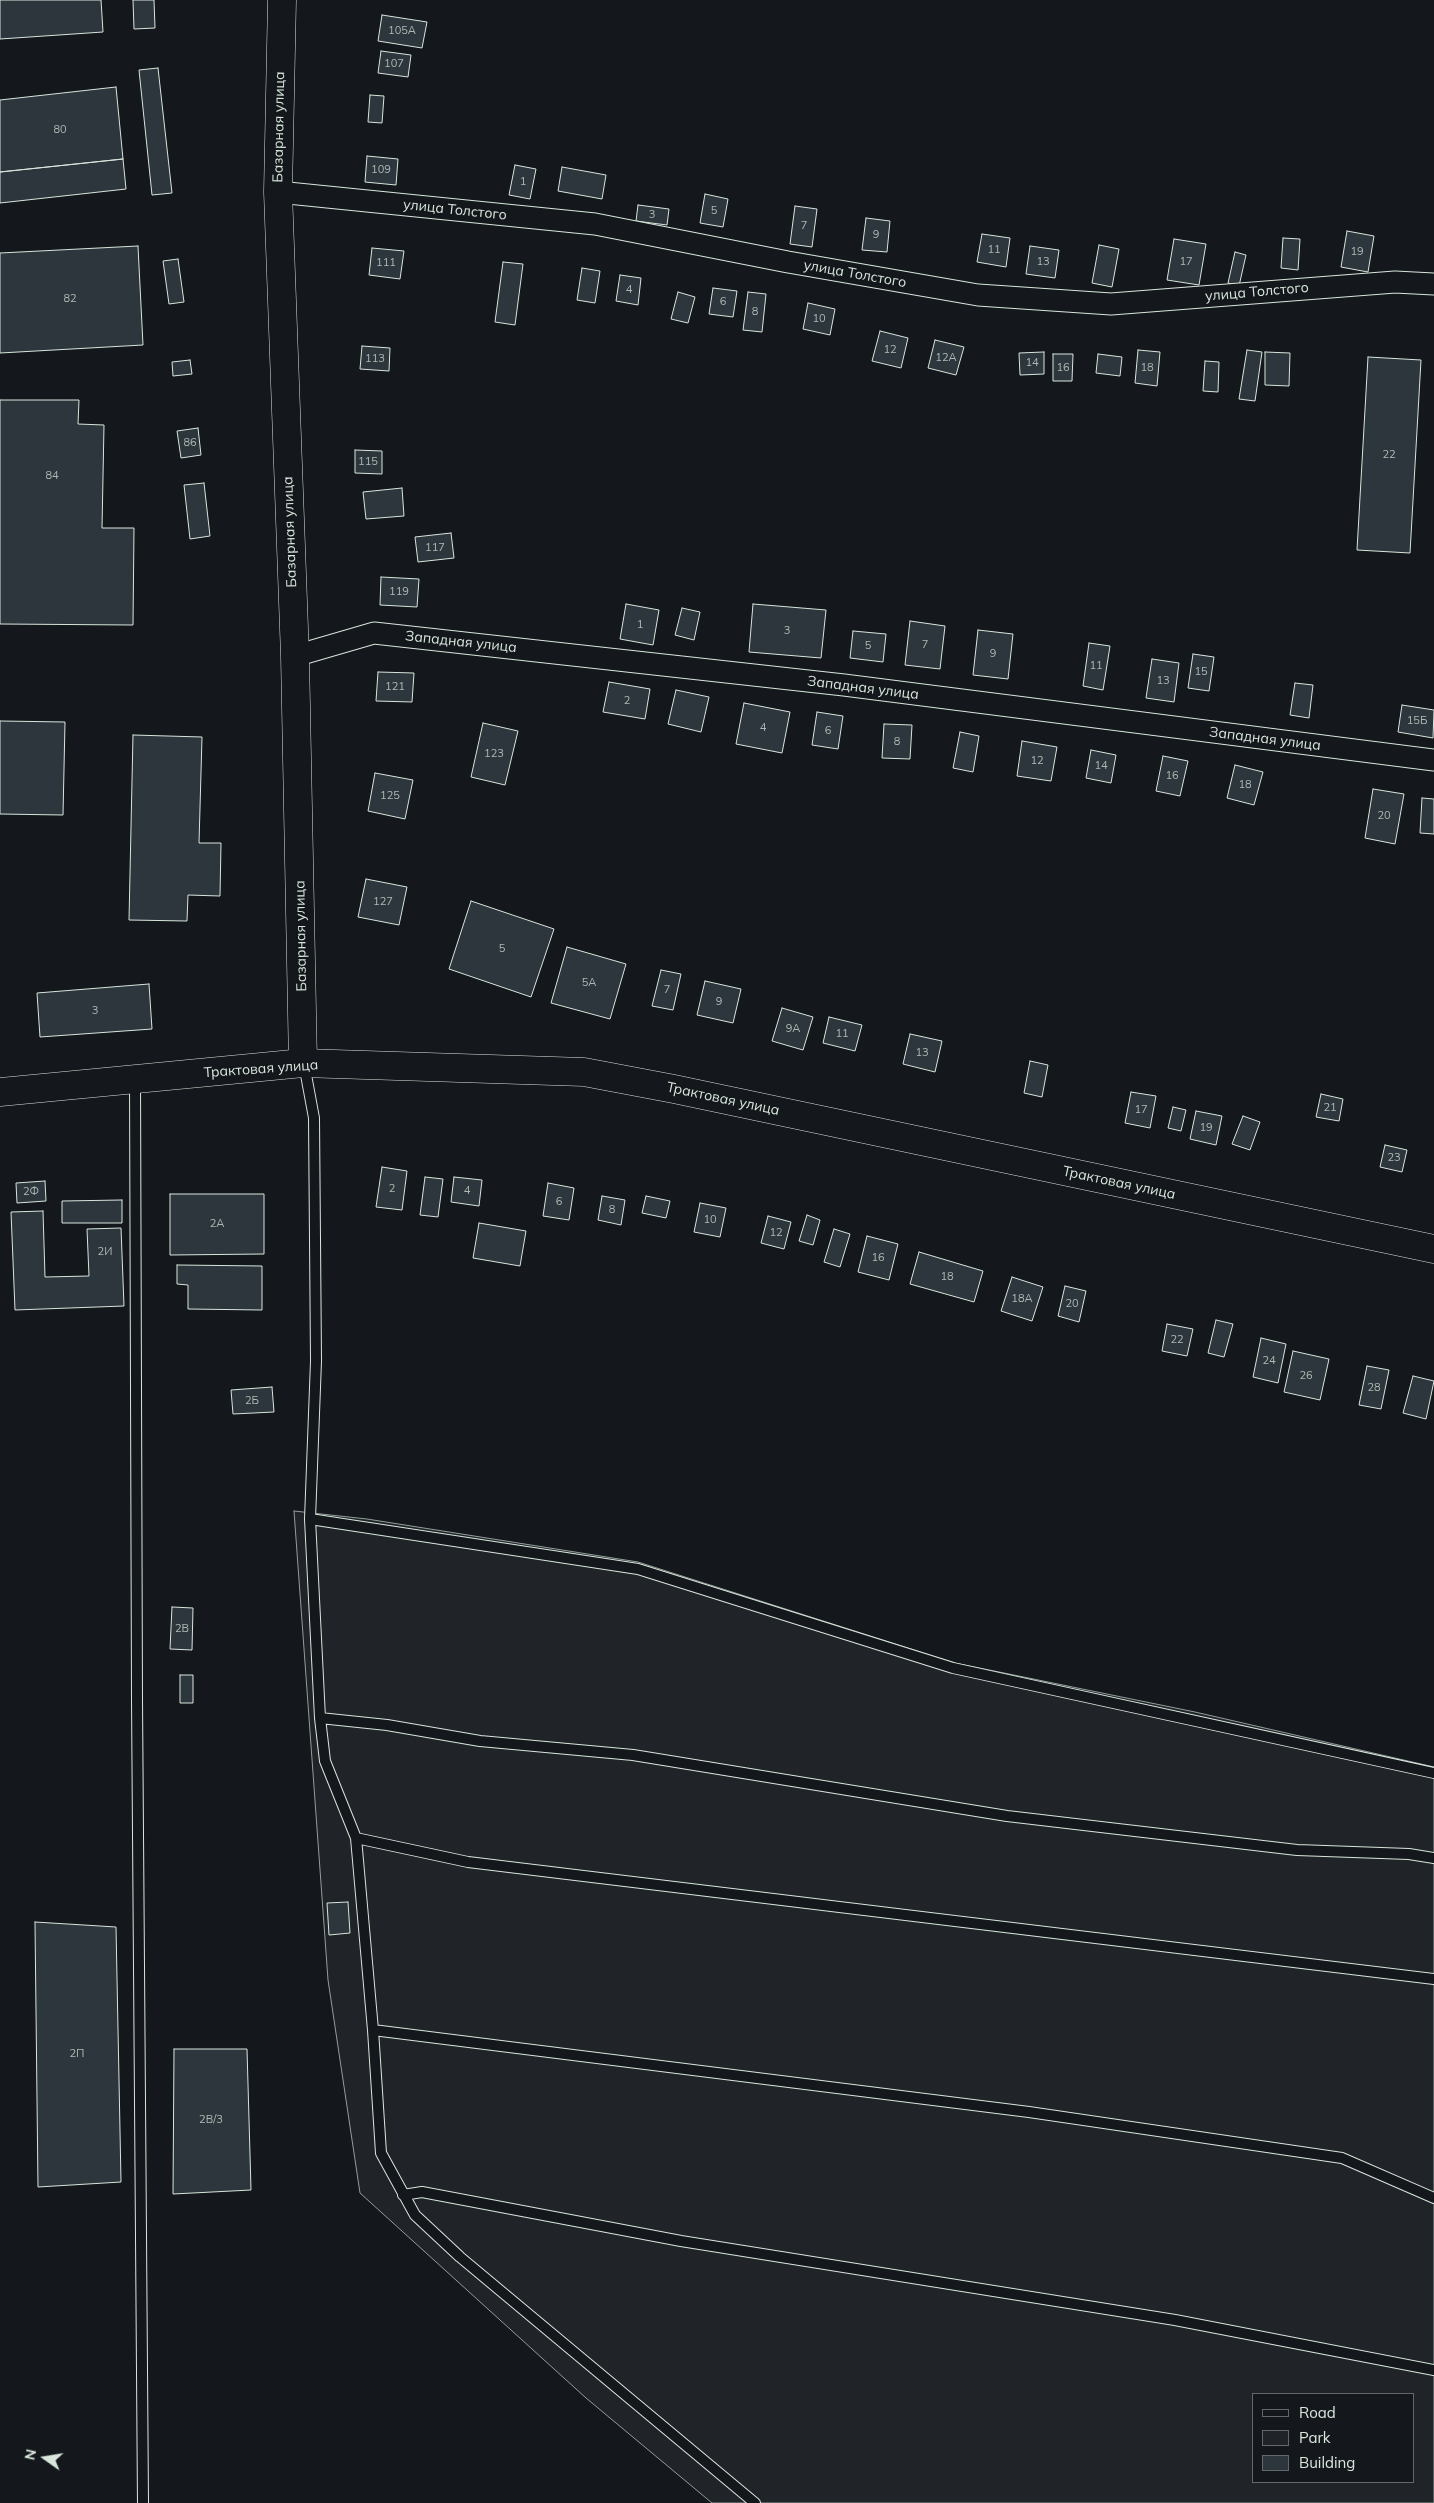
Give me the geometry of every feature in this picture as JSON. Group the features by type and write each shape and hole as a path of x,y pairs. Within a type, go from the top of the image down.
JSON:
{"main road":[{"name":"Базарная улица","path":"282,0 278,192 295,656 303,1063"},
{"name":"Трактовая улица","path":"0,1092 303,1063 584,1072 674,1089 1434,1249"}],"street":[{"name":"улица Толстого","path":"278,192 595,224 788,262 978,295 1111,304 1395,282 1434,284"},
{"name":"Западная улица","path":"295,656 374,633 844,685 1434,760"}],"lane":[{"path":"303,1063 314,1118 316,1361 310,1519 320,1718 325,1761 356,1838 373,2030 381,2153 415,2215 460,2257 755,2503"},
{"path":"136,1079 137,1699 143,2503"},
{"path":"310,1519 638,1569 952,1668 1434,1773"},
{"path":"320,1718 387,1725 480,1741 633,1755 1007,1816 1297,1850 1409,1854 1434,1858"},
{"path":"356,1838 468,1862 1434,1979"},
{"path":"373,2030 1028,2112 1342,2158 1434,2198"},
{"path":"403,2196 422,2192 680,2241 1175,2320 1434,2370"}],"green space":[{"path":"294,1511 367,1519 638,1562 955,1663 1195,1712 1434,1767 1434,2503 712,2503 586,2398 360,2193 328,1980"}],"building":[{"path":"0,0 101,0 103,32 0,39"},
{"path":"133,0 154,0 155,28 134,29"},
{"path":"382,15 427,22 422,48 378,41"},
{"path":"381,51 411,55 408,77 378,73"},
{"path":"158,68 172,193 152,195 139,70"},
{"path":"116,87 123,159 0,172 0,100"},
{"path":"370,95 384,96 382,123 368,122"},
{"path":"367,156 398,159 396,185 365,182"},
{"path":"123,159 126,189 0,203 0,172"},
{"path":"515,165 536,169 530,199 509,195"},
{"path":"562,167 606,175 602,199 558,191"},
{"path":"705,194 728,199 723,227 700,223"},
{"path":"638,205 669,209 667,225 636,221"},
{"path":"795,206 817,209 812,247 790,244"},
{"path":"866,218 890,221 887,252 862,250"},
{"path":"1347,231 1374,236 1368,272 1341,267"},
{"path":"982,234 1010,238 1006,267 977,262"},
{"path":"1283,238 1300,239 1298,270 1281,268"},
{"path":"1174,239 1206,244 1199,285 1167,280"},
{"path":"1099,245 1119,249 1112,287 1092,283"},
{"path":"138,246 143,345 0,353 0,253"},
{"path":"1030,246 1059,250 1055,278 1026,274"},
{"path":"372,248 404,251 400,279 369,275"},
{"path":"1235,252 1246,255 1239,286 1228,283"},
{"path":"178,259 184,302 169,304 163,261"},
{"path":"503,262 523,264 515,325 495,322"},
{"path":"582,268 600,271 595,303 577,300"},
{"path":"620,275 641,278 638,305 616,301"},
{"path":"713,288 737,291 733,317 709,314"},
{"path":"678,292 695,297 688,323 671,319"},
{"path":"748,292 766,294 762,332 743,330"},
{"path":"808,303 835,309 830,335 803,329"},
{"path":"880,331 908,338 901,368 872,361"},
{"path":"935,340 964,347 956,375 928,368"},
{"path":"362,346 390,348 389,371 360,369"},
{"path":"1138,350 1160,352 1157,386 1135,383"},
{"path":"1247,350 1262,352 1255,401 1239,399"},
{"path":"1044,352 1044,374 1020,375 1019,353"},
{"path":"1265,352 1290,353 1289,386 1265,385"},
{"path":"1053,354 1073,354 1072,381 1053,381"},
{"path":"1098,354 1122,357 1120,376 1096,373"},
{"path":"1368,357 1421,360 1410,553 1357,550"},
{"path":"190,360 192,374 173,376 172,362"},
{"path":"1205,361 1219,362 1218,392 1203,391"},
{"path":"0,400 79,400 78,424 104,425 102,528 134,528 133,625 0,624"},
{"path":"198,428 201,455 181,458 177,431"},
{"path":"355,450 382,451 382,474 355,473"},
{"path":"204,483 210,536 190,539 184,485"},
{"path":"402,488 404,516 366,519 363,492"},
{"path":"451,533 454,558 418,562 415,537"},
{"path":"381,577 419,579 417,607 380,605"},
{"path":"626,604 659,610 653,645 620,639"},
{"path":"753,604 826,610 821,658 749,652"},
{"path":"682,608 700,612 694,640 675,635"},
{"path":"910,621 945,626 940,669 905,665"},
{"path":"978,630 1013,634 1008,679 973,675"},
{"path":"853,631 886,634 883,662 850,658"},
{"path":"1089,643 1110,646 1103,690 1083,686"},
{"path":"1193,654 1214,657 1209,691 1188,688"},
{"path":"1152,659 1179,663 1174,702 1146,698"},
{"path":"378,672 414,673 412,702 376,701"},
{"path":"609,682 650,689 645,719 603,712"},
{"path":"1295,683 1313,685 1309,718 1290,715"},
{"path":"676,690 709,697 701,732 668,724"},
{"path":"744,703 790,712 782,753 736,744"},
{"path":"1402,705 1434,710 1433,738 1398,732"},
{"path":"817,712 843,716 838,749 812,745"},
{"path":"0,721 65,722 63,815 0,814"},
{"path":"483,723 518,731 505,785 471,777"},
{"path":"884,724 912,725 910,759 882,758"},
{"path":"960,732 979,736 973,772 953,768"},
{"path":"133,735 202,737 199,843 221,843 220,896 188,895 187,921 129,920"},
{"path":"1022,741 1057,747 1051,781 1017,776"},
{"path":"1091,750 1116,755 1111,783 1086,778"},
{"path":"1163,756 1188,761 1180,796 1156,791"},
{"path":"1235,765 1263,772 1254,805 1227,798"},
{"path":"375,773 413,780 405,819 368,811"},
{"path":"1373,789 1404,794 1395,844 1365,838"},
{"path":"1422,798 1434,799 1434,834 1420,833"},
{"path":"366,879 407,887 399,925 358,917"},
{"path":"471,901 554,929 531,997 449,969"},
{"path":"567,947 626,964 610,1019 551,1003"},
{"path":"661,970 681,974 673,1010 652,1006"},
{"path":"705,981 741,989 733,1023 697,1015"},
{"path":"149,984 152,1029 40,1037 37,993"},
{"path":"782,1008 813,1017 803,1050 772,1041"},
{"path":"829,1017 862,1025 855,1051 823,1043"},
{"path":"910,1034 942,1041 935,1072 903,1064"},
{"path":"1030,1061 1048,1065 1042,1097 1024,1093"},
{"path":"1131,1092 1156,1096 1150,1128 1125,1123"},
{"path":"1321,1094 1343,1099 1339,1121 1316,1117"},
{"path":"1173,1107 1186,1110 1181,1131 1168,1128"},
{"path":"1196,1111 1222,1116 1216,1145 1190,1139"},
{"path":"1243,1116 1260,1122 1250,1150 1232,1144"},
{"path":"1385,1145 1407,1150 1402,1172 1380,1167"},
{"path":"382,1167 407,1171 402,1210 376,1207"},
{"path":"425,1177 443,1179 438,1217 420,1215"},
{"path":"454,1177 482,1180 479,1206 451,1202"},
{"path":"45,1181 46,1201 17,1203 16,1183"},
{"path":"548,1183 574,1188 569,1220 543,1216"},
{"path":"170,1194 264,1194 264,1254 170,1255"},
{"path":"602,1196 625,1200 621,1225 598,1220"},
{"path":"646,1196 670,1201 666,1218 642,1213"},
{"path":"122,1200 122,1223 62,1223 62,1201"},
{"path":"700,1203 726,1208 720,1237 694,1232"},
{"path":"43,1211 45,1277 89,1276 87,1229 121,1228 124,1306 15,1310 11,1212"},
{"path":"807,1215 820,1220 813,1245 799,1241"},
{"path":"768,1216 791,1222 784,1249 761,1243"},
{"path":"479,1223 526,1231 520,1266 473,1258"},
{"path":"834,1229 850,1234 840,1267 824,1262"},
{"path":"867,1236 898,1244 889,1280 858,1272"},
{"path":"919,1252 983,1271 974,1302 910,1284"},
{"path":"177,1265 262,1266 262,1310 188,1309 188,1285 177,1284"},
{"path":"1012,1277 1043,1287 1032,1321 1001,1311"},
{"path":"1065,1286 1086,1291 1079,1322 1058,1316"},
{"path":"1216,1320 1233,1324 1224,1357 1208,1353"},
{"path":"1167,1324 1193,1329 1187,1356 1162,1351"},
{"path":"1261,1338 1286,1344 1278,1383 1253,1377"},
{"path":"1293,1351 1329,1359 1320,1400 1284,1392"},
{"path":"1367,1366 1389,1370 1381,1409 1359,1405"},
{"path":"1413,1376 1434,1381 1426,1419 1403,1413"},
{"path":"272,1387 274,1412 233,1414 231,1390"},
{"path":"172,1607 193,1608 192,1650 170,1649"},
{"path":"180,1675 193,1675 193,1703 180,1703"},
{"path":"348,1902 350,1933 329,1935 327,1903"},
{"path":"35,1922 116,1927 121,2182 38,2187"},
{"path":"174,2049 247,2049 251,2190 173,2194"}]}
